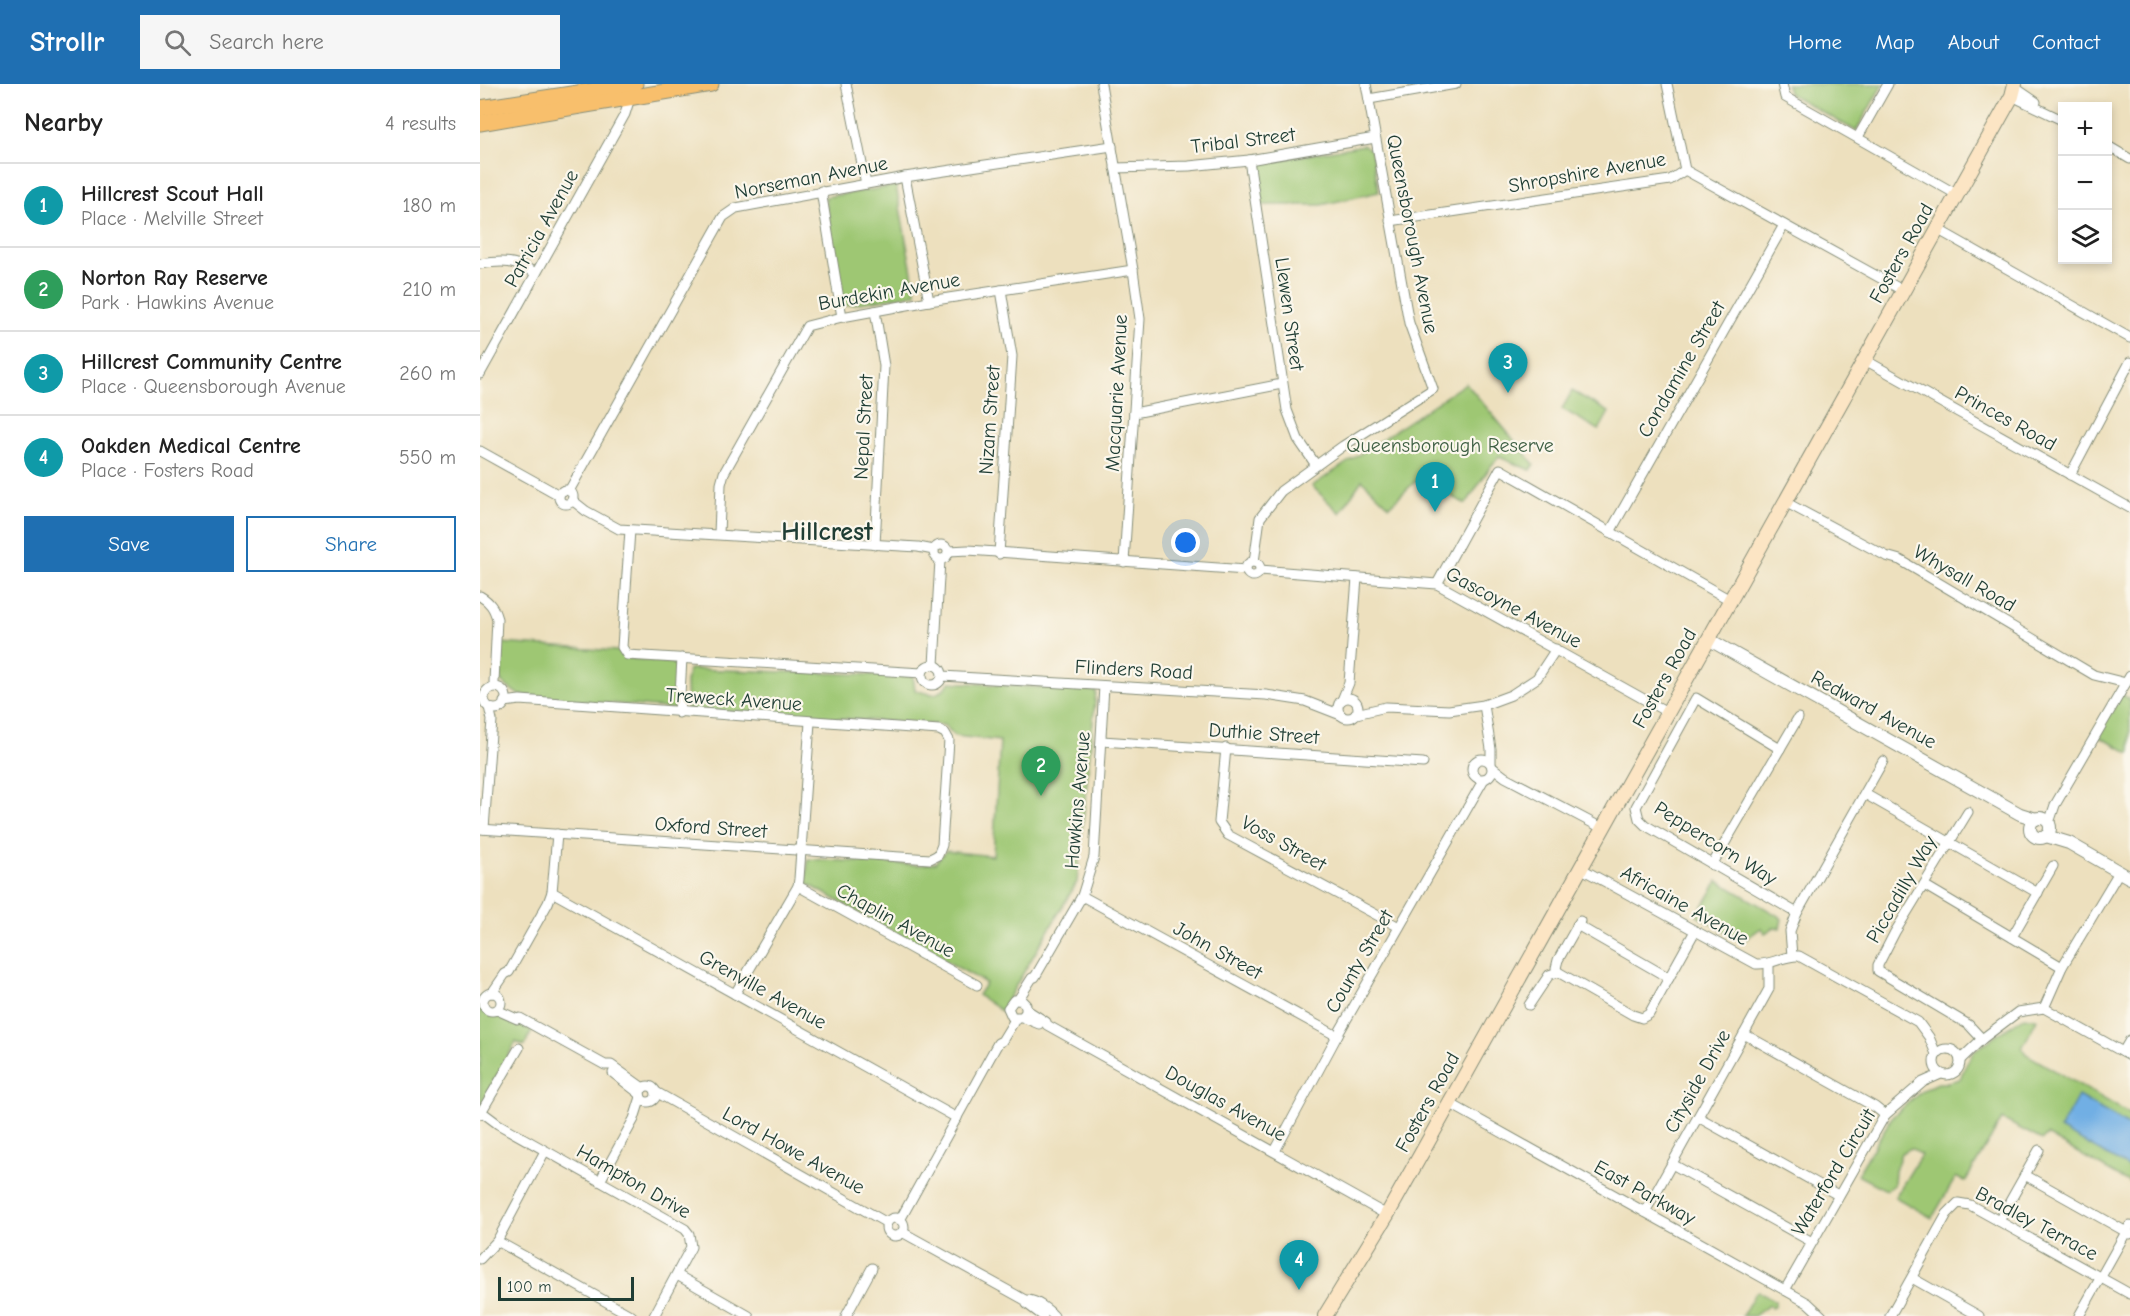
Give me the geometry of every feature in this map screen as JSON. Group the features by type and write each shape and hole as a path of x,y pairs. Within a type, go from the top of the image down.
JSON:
{"highway":[{"path":"480,108 631,89 711,84"},
{"path":"480,123 631,89"}],"main road":[{"name":"Fosters Road","path":"1327,1316 1387,1215 2014,89"}],"street":[{"path":"846,84 866,184"},
{"name":"Macquarie Avenue","path":"1101,84 1140,319 1124,562"},
{"name":"Queensborough Avenue","path":"1316,465 1433,389 1409,323 1366,84"},
{"path":"1369,99 1456,84"},
{"path":"1667,84 1685,170"},
{"path":"1782,84 1785,97 1956,194"},
{"path":"1858,137 1888,84"},
{"name":"Patricia Avenue","path":"480,374 625,114 631,89"},
{"path":"2014,89 2058,118"},
{"name":"Tribal Street","path":"1115,168 1189,166 1249,160 1375,138"},
{"name":"Norseman Avenue","path":"571,496 723,217 736,208 905,177 1112,146"},
{"path":"2112,148 2130,159"},
{"name":"Llewen Street","path":"1249,160 1287,410 1298,439 1316,465"},
{"name":"Shropshire Avenue","path":"1390,221 1670,180 1685,170 1902,290"},
{"path":"905,177 929,300"},
{"path":"821,191 842,316"},
{"name":"Condamine Street","path":"1610,532 1784,225"},
{"path":"1937,229 2130,338"},
{"path":"480,264 512,261 536,273"},
{"name":"Burdekin Avenue","path":"719,534 721,484 724,473 807,326 842,316 929,300 1133,270"},
{"name":"Nizam Street","path":"999,554 1011,356 1001,290"},
{"name":"Nepal Street","path":"875,311 884,366 875,545"},
{"name":"Princes Road","path":"1864,360 2130,508"},
{"path":"2070,475 2130,362"},
{"path":"1134,413 1282,384"},
{"path":"480,452 559,495 562,491 571,496 586,511 619,529 918,547 934,550"},
{"path":"949,551 968,550 1246,570 1247,565 1257,566 1260,518 1281,491 1316,465"},
{"path":"1437,584 1500,469 1730,600"},
{"name":"Whysall Road","path":"1785,502 1886,556 1900,560 2094,675 2128,680"},
{"path":"630,530 622,647 627,654 922,673"},
{"path":"940,560 935,556 934,550 938,545 942,544 949,551"},
{"path":"940,560 946,558 949,551"},
{"path":"934,665 940,560"},
{"name":"Gascoyne Avenue","path":"1257,566 1357,578 1437,584 1667,712"},
{"path":"1357,578 1349,683 1338,709 1341,715 1348,718 1379,708"},
{"path":"480,596 495,610 497,619 494,682"},
{"name":"Redward Avenue","path":"1708,639 2042,825 2125,875"},
{"path":"1341,702 1348,699 1379,708 1449,710 1484,705 1511,695 1537,678 1556,649"},
{"path":"679,713 682,658"},
{"path":"929,665 934,665 942,676 938,682 929,684 922,673 929,665"},
{"name":"Flinders Road","path":"942,676 1266,695 1305,701 1341,715"},
{"path":"2042,825 2128,680"},
{"path":"1349,683 1358,708 1356,714"},
{"name":"Hawkins Avenue","path":"900,1220 998,1043 1002,1041 1019,1010 1032,978 1035,977 1082,896 1094,857 1104,686"},
{"path":"2120,694 2130,699"},
{"name":"Peppercorn Way","path":"1780,749 1696,698 1636,807 1639,819 1645,825 1712,866 1797,913"},
{"name":"Treweck Avenue","path":"491,701 520,700 939,730 945,733 949,740 942,846 938,855"},
{"path":"482,829 492,720 491,701"},
{"name":"Flinders Road","path":"1322,707 1341,702"},
{"path":"1484,705 1491,749 1486,772"},
{"path":"1712,866 1798,718"},
{"path":"735,994 798,886 810,722"},
{"name":"Duthie Street","path":"1102,741 1423,763"},
{"name":"Voss Street","path":"1226,748 1219,822 1228,835 1399,927"},
{"path":"1491,749 1474,763 1472,768 1505,777 1602,828"},
{"path":"1479,759 1485,760 1486,772"},
{"path":"1792,956 1791,931 1797,913 1884,761"},
{"name":"County Street","path":"1275,1150 1486,772"},
{"path":"1865,794 2038,893"},
{"name":"Piccadilly Way","path":"1968,812 1885,951 1878,965 1878,971 1969,1024 1983,1039"},
{"name":"Oxford Street","path":"482,829 930,859 938,855"},
{"path":"490,999 548,903 552,892 557,834"},
{"path":"2012,937 2053,866"},
{"name":"Africaine Avenue","path":"1580,868 1739,957 1756,964 1768,965"},
{"path":"2044,1008 2062,968 2125,875"},
{"path":"1924,885 2062,968"},
{"name":"Chaplin Avenue","path":"798,886 977,985"},
{"name":"Grenville Avenue","path":"552,892 957,1118"},
{"name":"John Street","path":"1082,896 1337,1036"},
{"path":"1670,978 1579,923 1558,960 1556,968 1558,972 1642,1018 1649,1014 1670,978 1695,932"},
{"path":"1768,965 1792,956 1799,956 1918,1022 1929,1037 1936,1069 1941,1074 1951,1075 1958,1069 1960,1060 1970,1049 2018,1012 2031,1009 2044,1008 2126,1054 2130,1040"},
{"name":"Cityside Drive","path":"1645,1212 1769,989 1768,965"},
{"path":"1529,1005 1543,981 1549,975 1558,972"},
{"name":"Lord Howe Avenue","path":"490,999 605,1065 607,1070 647,1095 682,1108 887,1223"},
{"name":"Douglas Avenue","path":"1019,1010 1046,1022 1047,1025 1275,1150 1387,1215"},
{"path":"1744,1034 1875,1107 1885,1115"},
{"path":"1929,1037 1950,1049 1960,1060"},
{"path":"481,1113 519,1048"},
{"path":"1935,1058 1940,1050 1970,1049"},
{"name":"Waterford Circuit","path":"1923,1082 1935,1058"},
{"name":"Waterford Circuit","path":"1785,1290 1885,1115 1923,1082 1941,1074"},
{"path":"600,1181 647,1095"},
{"name":"East Parkway","path":"1449,1103 1808,1303 1822,1316"},
{"name":"Hampton Drive","path":"481,1113 685,1229 689,1234 691,1247 654,1316"},
{"path":"1698,1117 1838,1196"},
{"path":"1999,1221 2039,1150"},
{"path":"480,1259 497,1241 545,1151"},
{"path":"1672,1164 1812,1242"},
{"path":"2025,1175 2129,1230 2079,1316"},
{"name":"Bradley Terrace","path":"1912,1278 1947,1215 1958,1203 1970,1205 2130,1294"},
{"path":"892,1219 900,1220 903,1225 902,1232 892,1236 886,1229 887,1223 892,1219"},
{"path":"902,1232 1025,1300 1043,1316"},
{"path":"497,1241 632,1316"},
{"path":"846,1316 872,1268"},
{"path":"677,1275 749,1316"},
{"path":"1890,1316 1912,1278 1979,1316"},
{"path":"1025,1300 1031,1300 1054,1316"}],"green space":[{"path":"1786,84 1883,84 1856,131 1788,93"},
{"path":"1364,145 1371,150 1379,192 1321,205 1262,205 1256,170 1260,163"},
{"path":"896,186 916,294 843,306 825,197"},
{"name":"Queensborough Reserve","path":"1466,383 1534,464 1530,470 1499,457 1466,504 1418,479 1389,506 1362,480 1340,513 1312,486"},
{"path":"1572,391 1609,412 1599,430 1562,409"},
{"path":"500,643 617,651 627,658 676,663 675,709 519,695 501,682"},
{"path":"689,669 913,676 915,690 931,694 938,693 950,682 1096,691 1077,882 1001,1011 978,995 986,983 806,883 808,859 920,865 935,863 946,851 993,856 1000,741 955,736 944,725 687,709 686,682"},
{"path":"2120,694 2130,699 2130,753 2096,735"},
{"path":"1718,881 1777,915 1782,919 1780,928 1773,928 1765,933 1761,928 1743,941 1697,916"},
{"path":"480,1007 485,1013 505,1017 532,1031 524,1046 516,1042 480,1106"},
{"path":"2024,1017 2037,1019 2022,1048 2026,1054 2130,1114 2130,1183 2047,1135 2042,1140 2002,1119 1965,1182 1956,1177 1932,1218 1895,1197 1921,1155 1911,1148 1901,1153 1895,1171 1894,1185 1886,1190 1857,1175 1892,1117 1923,1090 1938,1083 1960,1079 1975,1050"},
{"path":"1758,1292 1775,1301 1775,1305 1771,1307 1769,1305 1754,1316 1742,1316 1755,1293"}],"water":[{"path":"2078,1096 2130,1126 2130,1168 2060,1129"}],"place":[{"name":"Hillcrest Community Centre","path":"1508,393"},
{"name":"Hillcrest Scout Hall","path":"1435,512"},
{"name":"Norton Ray Reserve","path":"1041,796"},
{"name":"Oakden Medical Centre","path":"1299,1290"}],"district":[{"name":"Hillcrest","path":"827,531"}]}
